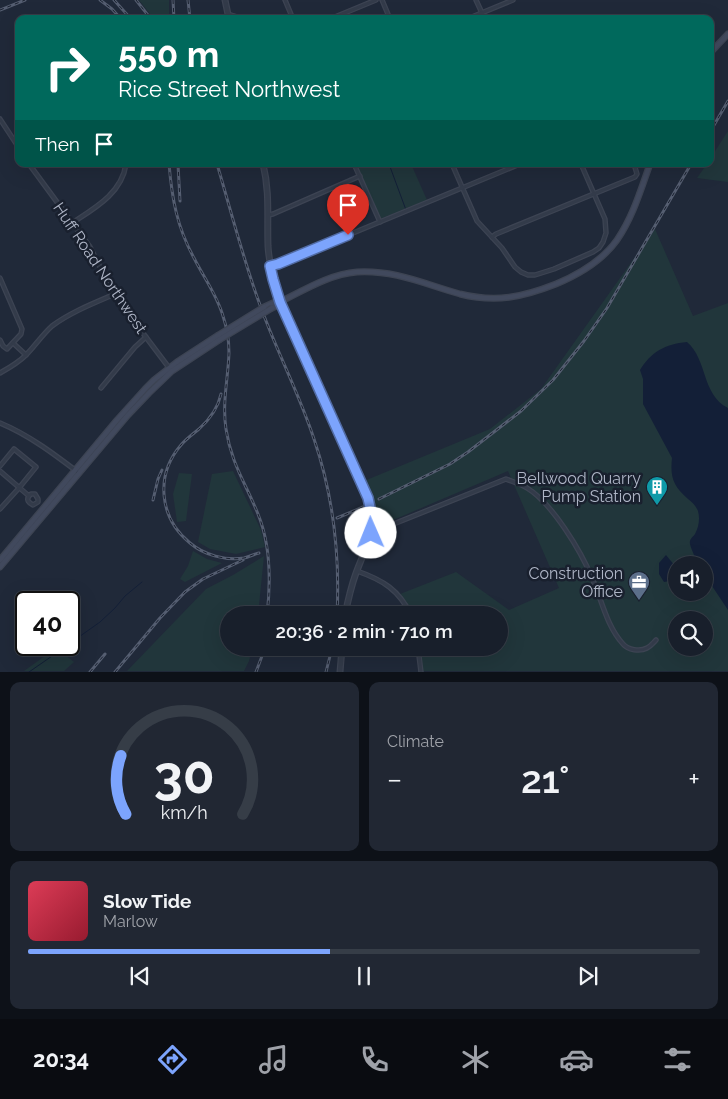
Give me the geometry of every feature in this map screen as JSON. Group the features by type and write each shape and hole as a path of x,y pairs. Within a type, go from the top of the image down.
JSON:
{"main road":[{"path":"714,49 728,34"},
{"path":"0,567 129,406 154,380 218,338 271,306 277,306 280,302 319,283 356,272 396,274 461,294 481,298 508,298 535,292 578,274 605,254 625,226 649,167"},
{"path":"0,560 44,507 77,472"}],"street":[{"path":"225,0 229,15"},
{"path":"285,0 291,15"},
{"path":"340,15 376,0"},
{"path":"382,0 388,15"},
{"path":"476,0 482,13"},
{"path":"477,15 513,0"},
{"path":"0,120 15,142"},
{"name":"Huff Road Northwest","path":"31,167 93,252 125,309 171,370"},
{"path":"72,223 105,200 115,190 122,179 125,167"},
{"path":"264,167 268,186 270,266 280,302 368,498 371,512 371,533 349,594 347,606"},
{"path":"356,167 380,222"},
{"path":"453,167 478,220 502,248 515,267 528,275 535,275 554,269 593,252 603,242 606,224 582,167"},
{"path":"270,266 513,167"},
{"path":"492,237 635,177 638,174 635,167"},
{"path":"268,215 360,176"},
{"path":"0,278 22,329 21,334 7,349 0,340"},
{"path":"0,373 26,355 43,335 58,322 115,294"},
{"path":"101,388 146,336"},
{"path":"13,343 26,355"},
{"path":"1,425 35,441 77,472"},
{"path":"0,466 14,449 36,467 20,488 0,509"},
{"path":"0,471 29,496"},
{"path":"0,478 4,474"},
{"path":"371,533 506,479 528,488 548,506 575,545 592,577 606,616 624,645 633,650 645,650 656,640"},
{"path":"29,496 35,494 38,502 44,507"},
{"path":"29,496 28,502 30,504 33,505 38,502"},
{"path":"357,571 387,584 402,598 407,606"},
{"path":"340,672 341,656"},
{"path":"419,656 421,672"}],"green space":[{"path":"139,0 169,0 169,15 151,15"},
{"path":"728,131 728,182 697,178 705,167 714,167 714,153"},
{"path":"412,167 427,200 380,219 358,168"},
{"path":"655,229 693,316 728,303 728,671 421,671 420,656 508,656 508,609 559,588 508,471 372,529 375,514 372,498 364,481 490,429 541,389"},
{"path":"233,471 261,530 265,547 236,554 210,549 198,542 212,474"},
{"path":"179,473 192,474 186,521 177,522 173,494"},
{"path":"193,551 207,559 222,563 185,582 180,579 188,566"},
{"path":"264,556 259,606 220,606 220,656 250,656 244,671 127,671 206,589"},
{"path":"456,572 503,606 406,606 400,594"},
{"path":"45,656 66,656 74,662 64,671 24,671"}],"water":[{"path":"687,342 694,349 713,394 719,402 728,408 728,610 713,588 713,556 694,556 692,551 690,542 698,525 698,511 676,485 672,476 672,458 643,404 643,379 640,370 649,358 659,350"},
{"path":"666,555 668,557 668,581 664,582 659,574 659,563"}],"waterway":[{"path":"390,167 406,210"},
{"path":"80,636 100,622 125,596 142,582"},
{"path":"29,672 52,656"}],"railway":[{"path":"0,10 25,0"},
{"path":"100,0 117,15"},
{"path":"114,0 127,15"},
{"path":"136,0 148,15"},
{"path":"173,0 174,15"},
{"path":"188,0 190,15"},
{"path":"714,125 728,101"},
{"path":"169,167 179,224 188,246 217,301 227,330 229,353 225,400 226,429 231,452 258,514 265,538 269,564 268,606"},
{"path":"178,167 180,201"},
{"path":"218,167 254,288 266,322 295,388 321,460 334,526 337,606"},
{"path":"379,499 450,464 468,452 521,411 553,380 607,308 689,167"},
{"path":"221,394 210,418 183,443 167,469 164,483 167,509 180,533 202,551 230,559 244,558 259,553"},
{"path":"153,500 162,470"},
{"path":"337,518 363,507"},
{"path":"115,672 160,618 185,592 203,579 243,560"},
{"path":"90,672 105,654"},
{"path":"256,672 262,656"},
{"path":"326,672 330,656"}],"place":[{"name":"Bellwood Quarry Pump Station","path":"657,506"},
{"name":"Construction Office","path":"639,601"}],"route":[{"path":"348,235 270,266 277,296 368,498 372,521 371,533"}]}
